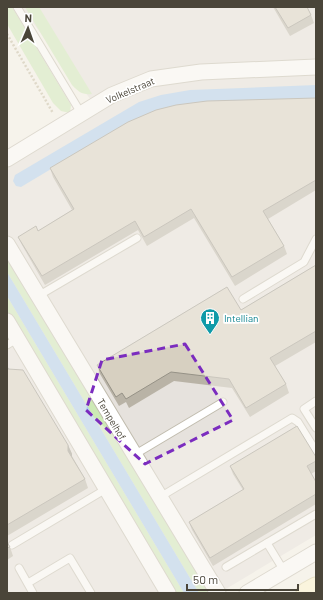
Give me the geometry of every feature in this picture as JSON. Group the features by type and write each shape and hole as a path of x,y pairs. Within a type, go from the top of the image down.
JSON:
{"main road":[{"path":"307,593 316,588"}],"street":[{"name":"Volkelstraat","path":"7,159 112,95 151,79 201,72 316,68"},
{"name":"Tempelhof","path":"7,244 218,593"},
{"path":"7,321 12,342 106,489 168,593"},
{"path":"247,593 316,552"}],"lane":[{"path":"17,7 81,113"},
{"path":"38,296 137,238"},
{"path":"243,299 304,262 316,239"},
{"path":"316,401 304,409 316,428"},
{"path":"134,455 223,402"},
{"path":"160,496 292,418 298,422 316,451"},
{"path":"12,545 106,489"},
{"path":"226,567 316,514"},
{"path":"267,543 284,571"},
{"path":"28,584 70,558 91,593"},
{"path":"19,568 33,593"}],"path":[{"path":"7,34 61,126"}],"highlighted area":[{"path":"185,344 233,420 145,464 86,410 102,360"}],"shaded area":[{"path":"21,7 316,7 316,535 219,593 7,593 7,151 94,104"}],"green space":[{"path":"7,7 12,7 71,105 70,113 61,111 53,103 7,24"},
{"path":"25,7 39,7 92,94 81,92 72,85"},
{"path":"7,253 210,593 199,593 7,272"},
{"path":"7,296 184,593 174,593 7,314"}],"water":[{"path":"316,85 316,98 133,120 21,187 16,186 13,181 15,175 139,102 161,95 190,90"},
{"path":"7,272 199,593 184,593 7,296"}],"building":[{"path":"275,7 307,7 311,15 288,28"},
{"path":"316,98 316,180 263,211 284,246 232,277 191,209 144,237 135,221 42,276 18,237 36,226 38,231 74,209 50,168 128,122 156,110 176,105 207,101"},
{"name":"Intellian","path":"316,265 316,331 270,358 286,384 246,408 229,379 171,372 126,399 122,393 116,397 97,365 227,287 241,310"},
{"path":"7,366 8,369 23,370 68,445 68,451 85,479 7,525"},
{"path":"297,426 316,457 316,461 307,466 316,482 316,494 210,558 189,522 244,489 230,466"}],"place":[{"name":"Intellian","path":"210,335"}]}
